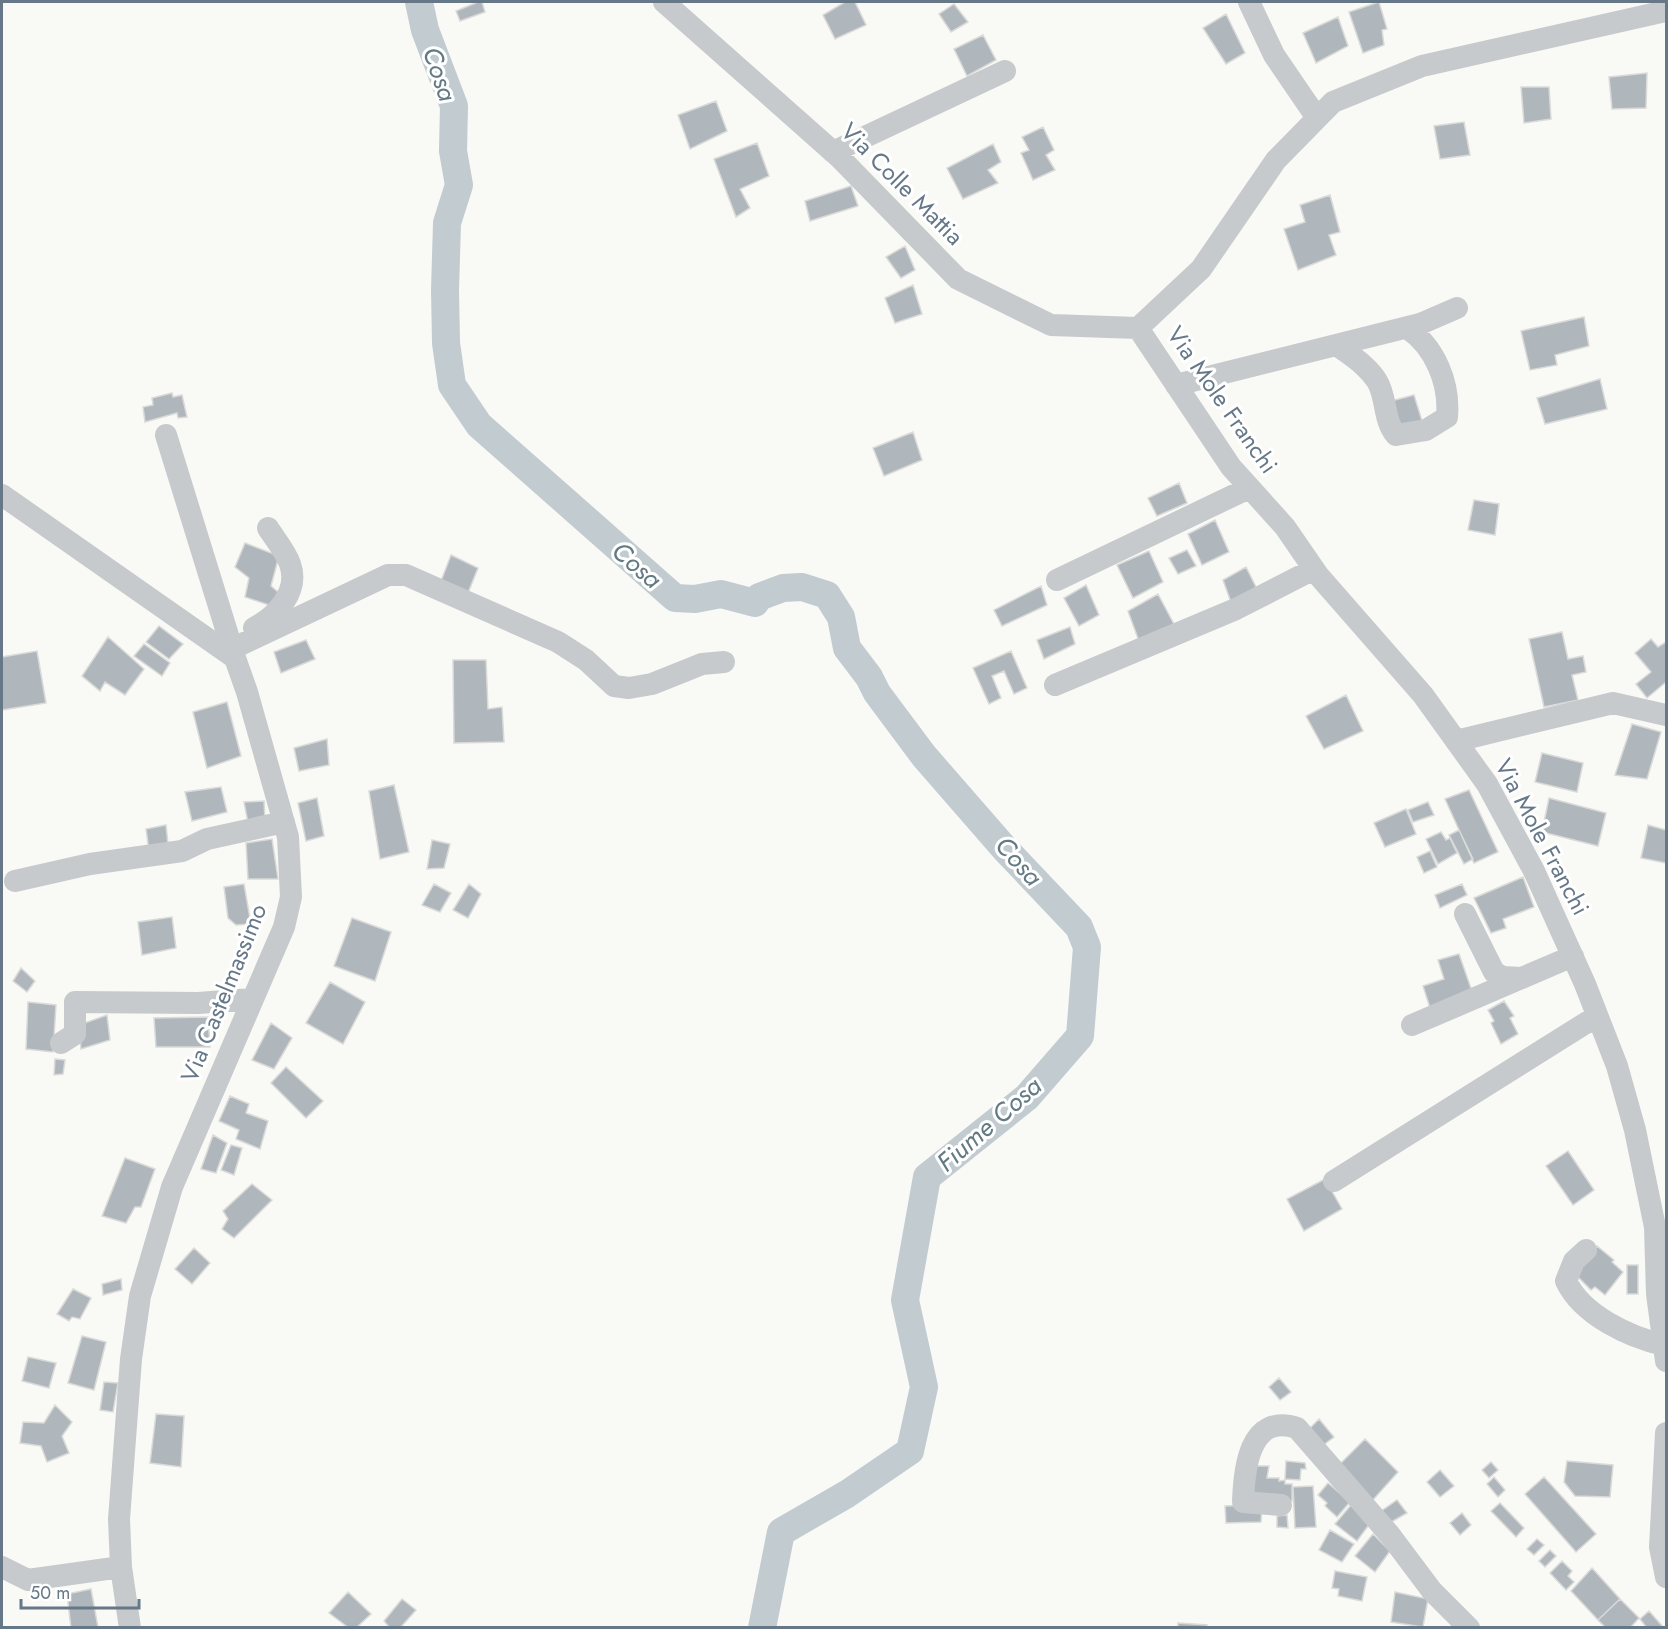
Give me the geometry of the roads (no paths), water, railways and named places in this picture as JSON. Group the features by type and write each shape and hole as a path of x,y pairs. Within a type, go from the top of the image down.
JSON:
{"street":[{"name":"Via Colle Mattia","path":"664,2 833,152 958,279 1051,325 1138,328"},
{"path":"1249,2 1274,55 1317,117"},
{"path":"1138,328 1201,268 1276,160 1333,102 1422,66 1666,11"},
{"path":"833,152 1005,71"},
{"path":"1176,385 1407,328 1457,308"},
{"name":"Via Mole Franchi","path":"1138,328 1231,467 1285,527 1314,569 1423,695 1498,803 1534,871 1573,956 1617,1066 1648,1183 1655,1227 1657,1294 1665,1353"},
{"path":"1337,345 1365,366 1378,382 1390,428 1396,435 1426,430 1447,417 1444,381 1422,338 1407,328"},
{"name":"Via Castelmassimo","path":"130,1628 121,1567 120,1519 130,1371 140,1296 172,1187 284,927 291,897 292,871 284,822 237,652 166,435"},
{"path":"1057,580 1249,488"},
{"path":"2,495 237,652"},
{"path":"237,652 243,633 268,621 283,606 292,584 291,565 268,528"},
{"path":"1055,685 1236,609 1314,569"},
{"path":"237,652 388,575 406,575 558,642 586,660 614,686 629,688 652,684 702,664 724,662"},
{"path":"1456,741 1613,703 1666,716"},
{"path":"15,881 102,862 182,851 207,838 284,822"},
{"path":"1465,914 1494,972 1503,977 1522,978"},
{"path":"1412,1025 1573,956"},
{"path":"61,1042 75,1034 75,1002 198,1003 252,999"},
{"path":"1334,1181 1597,1016"},
{"path":"1586,1250 1574,1261 1566,1281 1575,1294 1591,1312 1665,1353"},
{"path":"1281,1505 1243,1502 1249,1452 1259,1436 1279,1425 1297,1428 1390,1535 1432,1591 1468,1628"},
{"path":"1666,1433 1660,1547 1666,1576"},
{"path":"2,1567 28,1580 121,1567"}],"waterway":[{"name":"Cosa","path":"419,2 425,30 454,106 453,151 459,185 447,223 446,343 452,385 479,425 675,598 695,599 721,594 755,603 759,597 783,588 802,587 827,595 841,617 847,648 869,677 877,693 924,756 1005,849 1079,927 1087,947 1080,1036 1027,1097 927,1177 905,1300 924,1387 910,1451 847,1494 781,1532 762,1628"}],"water label":[{"name":"Fiume Cosa","path":"989,1124"}]}
